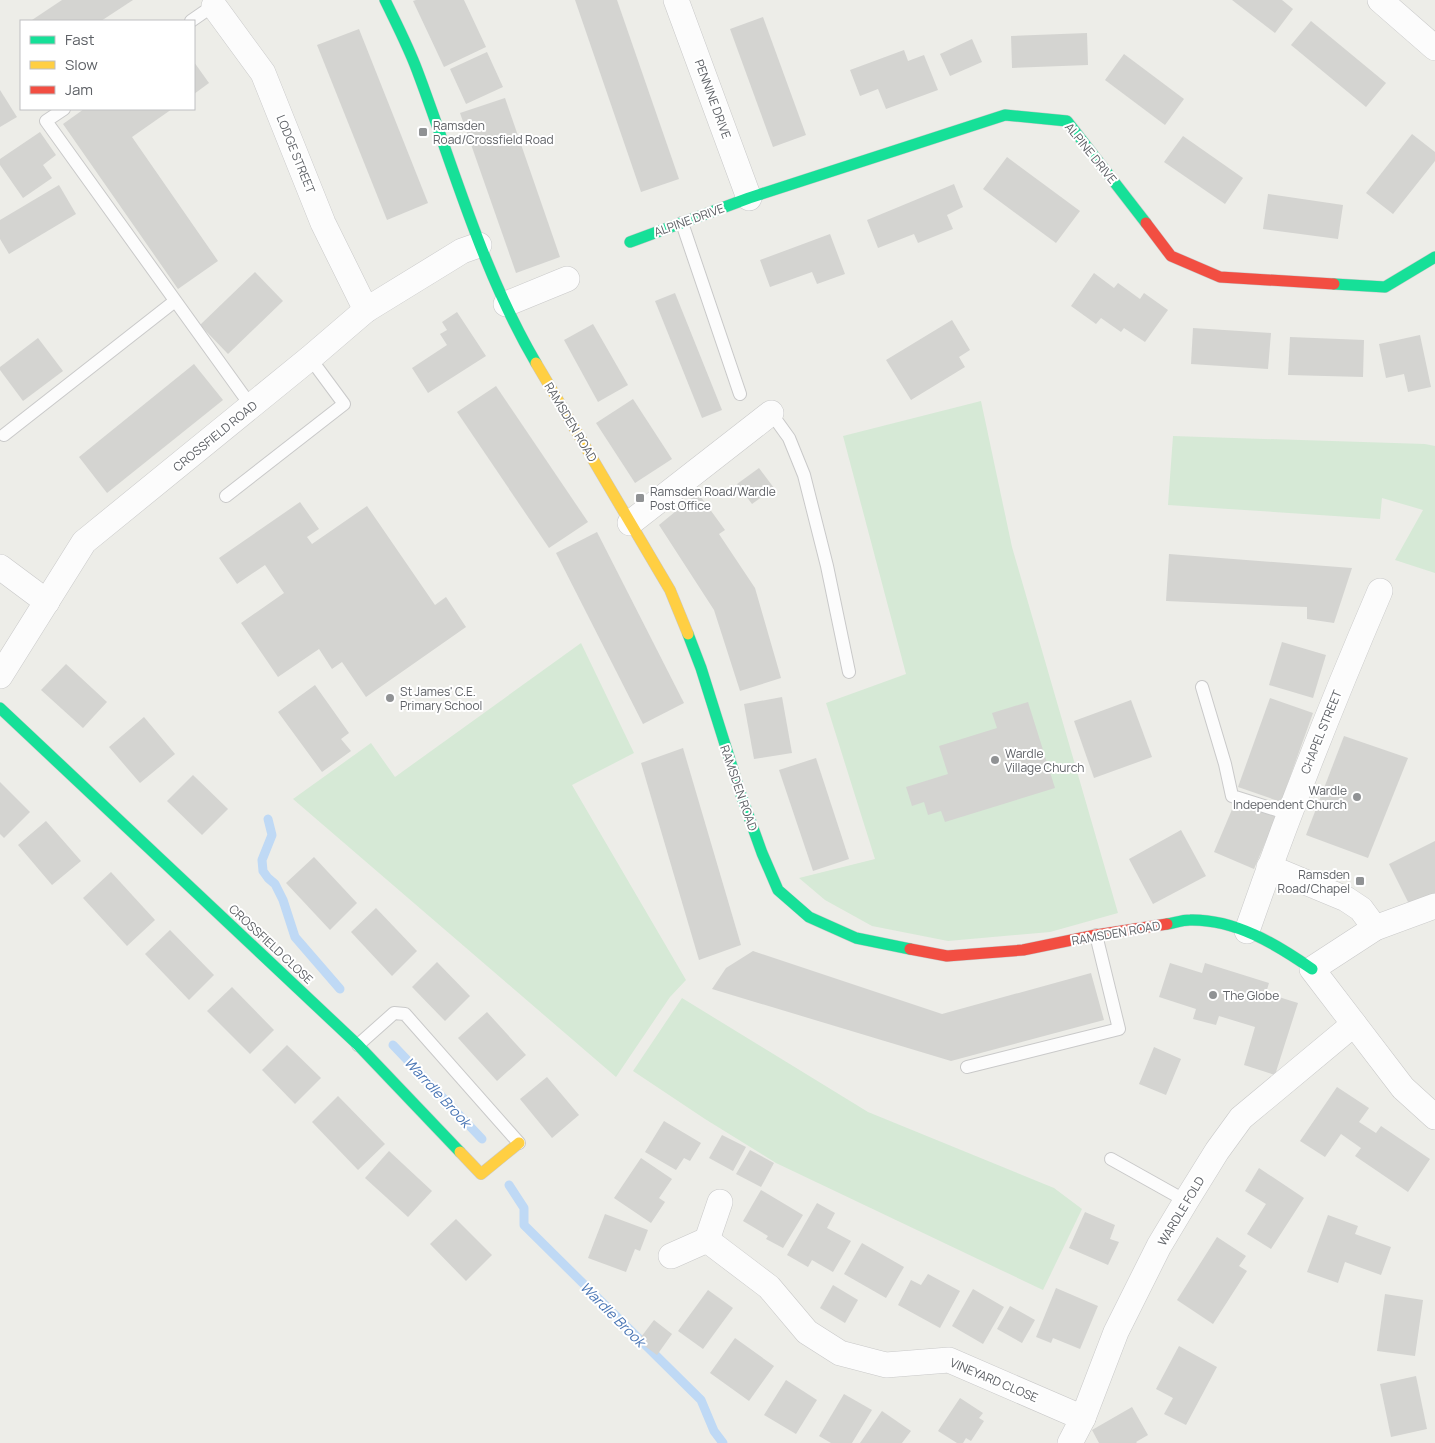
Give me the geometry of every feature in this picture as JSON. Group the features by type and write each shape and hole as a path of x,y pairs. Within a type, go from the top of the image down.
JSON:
{"street":[{"name":"RAMSDEN ROAD","path":"385,0 416,68 479,245 520,336 670,590 700,668 740,792 762,853 778,890 809,916 856,938 948,956 1023,950 1096,935 1190,920 1223,923 1246,931 1290,954 1312,969 1403,1088 1435,1117"},
{"name":"PENNINE DRIVE","path":"676,0 749,198"},
{"path":"1380,0 1435,48"},
{"name":"LODGE STREET","path":"217,3 263,73 323,223 366,310"},
{"name":"ALPINE DRIVE","path":"630,242 749,198 1005,115 1067,121 1171,256 1220,277 1385,287 1435,257"},
{"name":"CROSSFIELD ROAD","path":"0,676 84,542 366,310 462,251 479,245"},
{"path":"506,304 567,279"},
{"path":"630,523 771,413"},
{"path":"0,567 47,602"},
{"name":"CHAPEL STREET","path":"1246,931 1335,696 1380,591"},
{"name":"CROSSFIELD CLOSE","path":"0,708 358,1045 481,1174 519,1143"},
{"path":"1269,867 1346,899 1361,910 1375,928"},
{"path":"1312,969 1375,928 1435,906"},
{"name":"WARDLE FOLD","path":"1070,1443 1083,1418 1116,1332 1159,1246 1218,1151 1241,1118 1354,1024"},
{"path":"671,1256 707,1240 720,1202"},
{"name":"VINEYARD CLOSE","path":"707,1240 769,1287 807,1332 840,1353 886,1365 949,1360 1083,1418"}],"lane":[{"path":"192,20 217,3"},
{"path":"62,110 46,121 251,406"},
{"path":"682,223 740,394"},
{"path":"4,435 175,301"},
{"path":"226,496 344,404 310,358"},
{"path":"771,413 789,438 804,475 827,566 849,672"},
{"path":"1202,687 1225,764 1232,796 1289,814"},
{"path":"967,1067 1119,1029 1096,935"},
{"path":"358,1045 394,1013 405,1014 519,1143"},
{"path":"1111,1159 1186,1201"}],"green space":[{"path":"981,401 1012,547 1118,913 1050,932 948,941 872,926 825,900 799,878 875,859 826,703 906,674 843,436"},
{"path":"1173,436 1425,444 1435,446 1435,573 1395,560 1423,510 1382,498 1380,519 1168,505"},
{"path":"581,643 634,753 572,785 686,980 670,997 616,1077 293,799 371,743 395,777"},
{"path":"682,998 868,1112 1054,1188 1082,1209 1043,1290 776,1163 633,1071"}],"building":[{"path":"62,0 133,0 103,20 32,20"},
{"path":"464,0 486,47 444,67 413,1"},
{"path":"575,0 617,0 679,179 641,192"},
{"path":"1232,0 1282,0 1293,9 1275,33"},
{"path":"763,17 806,135 773,147 730,29"},
{"path":"1311,21 1386,83 1366,107 1291,45"},
{"path":"359,29 428,203 387,220 317,45"},
{"path":"1087,33 1088,65 1012,68 1011,36"},
{"path":"972,39 982,62 950,76 940,54"},
{"path":"904,50 908,61 924,55 938,90 886,109 878,89 860,96 850,70"},
{"path":"487,52 503,87 466,104 450,69"},
{"path":"1124,54 1184,99 1165,125 1105,80"},
{"path":"195,63 209,83 195,93"},
{"path":"0,90 17,117 0,127"},
{"path":"505,98 560,257 516,273 460,113"},
{"path":"83,110 171,110 132,137 218,261 178,289 63,124"},
{"path":"40,132 56,155 43,165 52,178 23,198 0,165 0,159"},
{"path":"1412,134 1435,152 1435,161 1393,214 1366,193"},
{"path":"1183,136 1243,178 1225,204 1164,162"},
{"path":"1007,157 1080,211 1056,243 983,189"},
{"path":"954,184 963,207 947,215 953,229 918,243 914,234 878,248 867,220"},
{"path":"59,185 76,214 9,254 0,239 0,220"},
{"path":"1268,194 1343,205 1338,239 1263,229"},
{"path":"830,234 845,274 817,284 812,272 770,287 760,260"},
{"path":"255,272 283,301 228,354 200,325"},
{"path":"1094,273 1114,288 1118,283 1140,299 1144,293 1168,310 1145,342 1124,328 1121,332 1101,318 1096,324 1071,306"},
{"path":"675,293 722,410 702,418 655,301"},
{"path":"457,312 486,356 428,393 412,368 447,345 440,334 447,330 442,322"},
{"path":"952,320 970,350 959,357 965,367 911,400 886,360"},
{"path":"593,324 628,385 598,402 564,340"},
{"path":"1193,328 1271,333 1268,369 1191,364"},
{"path":"1420,335 1431,387 1408,392 1404,374 1386,378 1379,344"},
{"path":"1290,337 1364,340 1363,377 1288,375"},
{"path":"38,338 63,371 23,401 0,370 0,367"},
{"path":"194,364 223,400 107,493 79,457"},
{"path":"496,386 588,522 549,548 457,412"},
{"path":"633,399 672,459 635,483 596,423"},
{"path":"759,468 774,488 752,504 737,484"},
{"path":"698,493 725,530 719,534 755,588 781,678 740,691 714,610 659,525"},
{"path":"300,502 319,529 307,537 312,544 367,506 435,605 446,597 466,627 366,697 342,662 332,669 319,649 278,677 241,623 284,593 265,565 237,584 219,558"},
{"path":"597,532 684,703 643,724 556,553"},
{"path":"1169,554 1352,568 1334,623 1307,619 1307,607 1166,601"},
{"path":"1282,642 1326,655 1313,698 1269,685"},
{"path":"66,664 107,702 83,728 41,690"},
{"path":"315,685 349,733 341,739 351,751 322,772 278,712"},
{"path":"782,697 792,753 754,759 744,704"},
{"path":"1270,698 1313,713 1281,802 1238,787"},
{"path":"1131,700 1152,757 1094,778 1074,721"},
{"name":"Wardle Village Church","path":"1028,702 1055,788 945,822 941,811 928,815 924,802 912,806 906,787 948,774 939,746 997,728 992,713"},
{"path":"144,717 175,754 140,783 109,747"},
{"name":"Wardle Independent Church","path":"1344,736 1408,758 1368,858 1306,835"},
{"path":"683,748 741,945 699,960 641,763"},
{"path":"816,758 849,859 813,871 779,770"},
{"path":"193,775 228,809 202,835 167,801"},
{"path":"0,782 30,812 4,838 0,834"},
{"path":"1236,800 1276,817 1254,869 1214,852"},
{"path":"46,821 81,861 52,885 18,845"},
{"path":"1181,830 1206,876 1153,904 1129,859"},
{"path":"1435,841 1435,895 1411,908 1389,864"},
{"path":"314,857 357,903 330,930 286,883"},
{"path":"111,872 155,920 127,946 83,898"},
{"path":"376,908 417,951 392,976 351,932"},
{"path":"170,930 214,975 189,1000 145,954"},
{"path":"753,951 942,1014 1091,973 1104,1020 951,1061 712,989 726,968"},
{"path":"437,962 470,996 445,1021 412,987"},
{"name":"The Globe","path":"1170,963 1202,973 1205,963 1269,983 1266,993 1298,1003 1275,1075 1244,1065 1255,1027 1219,1016 1216,1025 1193,1019 1196,1009 1159,997"},
{"path":"232,987 274,1030 250,1054 207,1011"},
{"path":"487,1012 526,1055 497,1081 458,1038"},
{"path":"287,1045 321,1078 295,1104 262,1070"},
{"path":"1154,1047 1181,1059 1166,1095 1139,1084"},
{"path":"547,1077 579,1115 552,1138 520,1099"},
{"path":"1337,1087 1369,1108 1359,1122 1376,1133 1381,1126 1430,1159 1408,1192 1355,1156 1361,1148 1341,1134 1325,1157 1300,1141"},
{"path":"338,1096 385,1144 358,1170 312,1122"},
{"path":"664,1121 701,1143 690,1161 684,1158 676,1170 645,1152"},
{"path":"722,1135 746,1147 733,1171 709,1158"},
{"path":"750,1150 774,1163 761,1187 736,1174"},
{"path":"389,1151 432,1191 408,1217 365,1178"},
{"path":"641,1158 672,1179 659,1198 665,1202 651,1223 614,1198"},
{"path":"1259,1168 1304,1198 1271,1249 1247,1234 1266,1204 1245,1191"},
{"path":"761,1190 803,1215 783,1248 766,1239 768,1236 743,1221"},
{"path":"817,1203 835,1213 827,1228 851,1241 833,1272 812,1260 808,1267 787,1255"},
{"path":"1085,1212 1115,1225 1110,1239 1119,1242 1108,1265 1069,1248"},
{"path":"605,1214 648,1230 640,1251 635,1249 626,1272 588,1258"},
{"path":"1328,1215 1358,1226 1355,1234 1391,1247 1381,1275 1345,1262 1338,1283 1307,1272"},
{"path":"456,1219 492,1255 466,1281 430,1244"},
{"path":"1217,1237 1246,1256 1239,1266 1247,1271 1213,1324 1177,1300"},
{"path":"862,1243 904,1267 886,1298 844,1274"},
{"path":"928,1274 960,1291 940,1328 898,1305 911,1280 921,1285"},
{"path":"833,1285 858,1300 845,1323 820,1308"},
{"path":"1056,1288 1098,1306 1080,1349 1053,1338 1051,1343 1036,1337"},
{"path":"973,1289 1004,1307 983,1344 952,1326"},
{"path":"708,1290 733,1308 703,1349 678,1331"},
{"path":"1385,1294 1423,1300 1415,1356 1377,1351"},
{"path":"1010,1306 1035,1320 1022,1343 997,1329"},
{"path":"654,1320 672,1334 657,1355 638,1341"},
{"path":"735,1338 774,1366 749,1401 710,1373"},
{"path":"1179,1346 1217,1367 1186,1425 1164,1414 1173,1398 1156,1389"},
{"path":"1416,1376 1427,1429 1391,1437 1380,1384"},
{"path":"786,1380 817,1400 796,1434 764,1415"},
{"path":"844,1394 872,1410 852,1443 831,1443 819,1436"},
{"path":"960,1398 983,1413 979,1418 984,1421 971,1441 966,1438 963,1443 957,1443 938,1431"},
{"path":"1132,1407 1148,1435 1137,1443 1099,1443 1092,1430"},
{"path":"882,1411 911,1431 902,1443 860,1443"}],"waterway":[{"name":"Warrdle Brook","path":"268,819 272,835 262,860 263,871 275,884 283,900 295,937 340,989"},
{"name":"Warrdle Brook","path":"393,1045 482,1139"},
{"name":"Wardle Brook","path":"509,1185 524,1208 524,1225 701,1400 714,1431 723,1443"}],"traffic: fast":[{"path":"385,0 417,70 484,256 517,328 536,363"},
{"path":"630,242 749,198 1005,115 1067,121 1146,223"},
{"path":"1334,284 1385,287 1435,257"},
{"path":"688,634 701,668 740,792 762,853 778,890 809,917 856,938 910,949"},
{"path":"0,708 358,1045 460,1152"},
{"path":"1167,924 1187,920 1207,921 1239,928 1269,942 1312,969"}],"traffic: slow":[{"path":"536,363 670,590 688,634"},
{"path":"460,1152 481,1174 519,1143"}],"traffic: jam":[{"path":"1146,223 1171,256 1220,277 1334,284"},
{"path":"910,949 947,956 1023,950 1096,935 1167,924"}],"place":[{"name":"Ramsden Road/Crossfield Road","path":"423,132"},
{"name":"Ramsden Road/Wardle Post Office","path":"640,498"},
{"name":"St James' C.E. Primary School","path":"390,698"},
{"name":"Wardle Village Church","path":"995,760"},
{"name":"Wardle Independent Church","path":"1357,797"},
{"name":"Ramsden Road/Chapel","path":"1360,881"},
{"name":"The Globe","path":"1213,995"}]}
